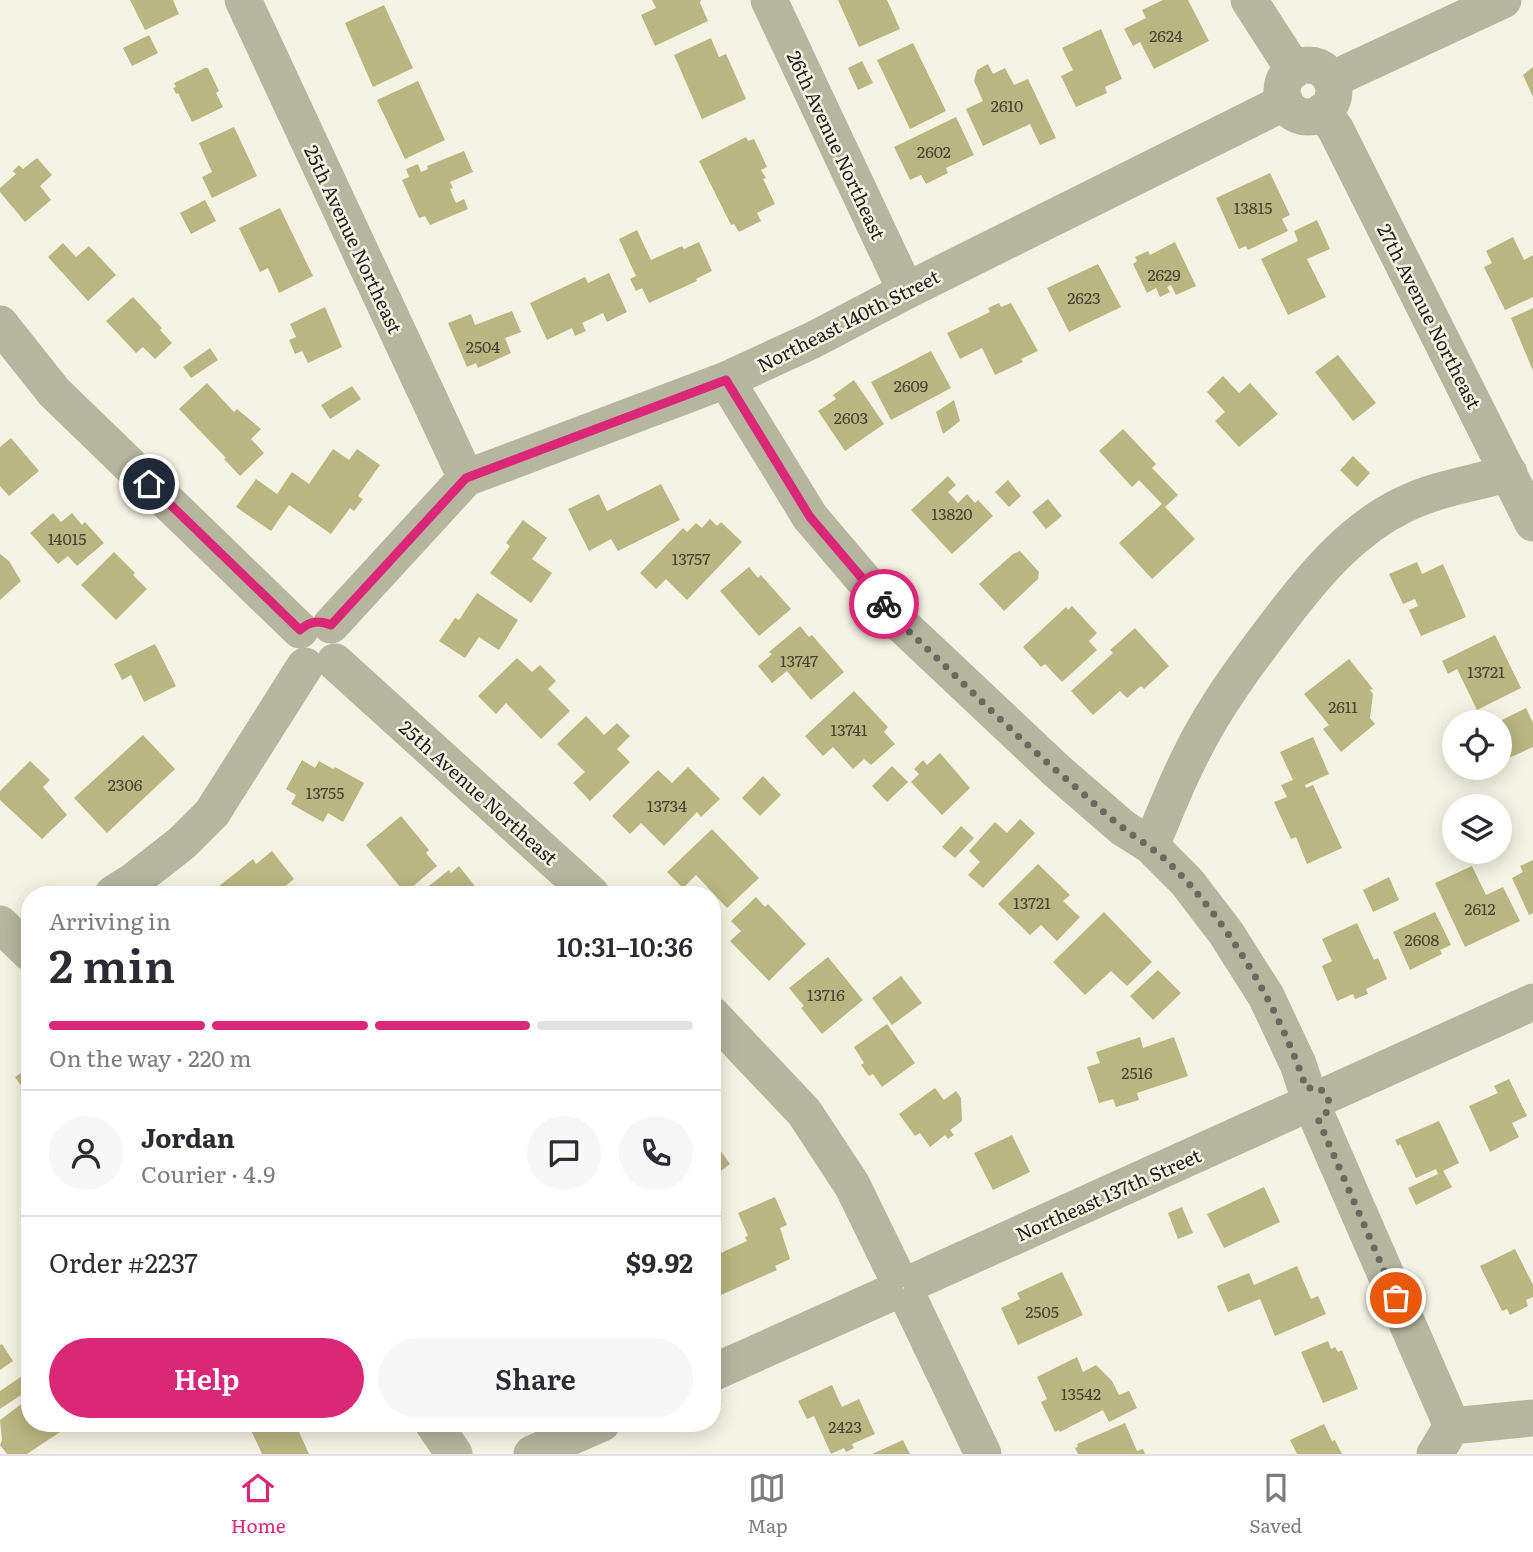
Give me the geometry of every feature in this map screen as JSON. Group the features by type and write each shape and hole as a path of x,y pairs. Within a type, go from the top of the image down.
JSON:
{"street":[{"name":"25th Avenue Northeast","path":"243,0 466,478"},
{"name":"26th Avenue Northeast","path":"769,0 906,291"},
{"path":"1249,0 1289,86 1294,112 1302,116 1318,115 1327,96 1503,0"},
{"name":"Northeast 140th Street","path":"316,627 466,478 726,380 813,340 1289,86"},
{"name":"27th Avenue Northeast","path":"1327,96 1336,130 1533,523"},
{"path":"0,324 54,392 316,627 294,641 294,649 297,657 320,664 212,813 182,842 126,886"},
{"path":"726,380 810,517 894,616 1057,771 1124,828 1150,846 1187,882 1245,961 1283,1030 1298,1064 1443,1440 1533,1418"},
{"path":"1150,846 1184,768 1219,704 1255,652 1319,570 1361,532 1402,505 1449,487 1509,473"},
{"name":"25th Avenue Northeast","path":"320,664 582,886"},
{"name":"Northeast 137th Street","path":"721,1369 1533,1002"},
{"path":"721,1024 804,1112 852,1185 984,1454"},
{"path":"439,1432 454,1454"},
{"path":"532,1454 582,1432"}],"building":[{"path":"130,0 173,0 179,14 145,30"},
{"path":"652,0 701,0 708,21 655,46 641,15 656,8"},
{"path":"838,0 887,0 900,29 859,47"},
{"path":"1163,0 1188,0 1209,41 1154,69 1140,42 1133,46 1124,29 1146,18 1142,10"},
{"path":"384,5 413,68 373,87 345,23"},
{"path":"1101,29 1122,79 1105,87 1107,93 1076,107 1061,76 1073,70 1062,48"},
{"path":"149,35 158,53 132,66 123,48"},
{"path":"711,38 719,57 726,54 746,99 702,119 674,55"},
{"path":"913,43 946,111 910,129 877,60"},
{"path":"862,61 873,83 858,90 848,68"},
{"path":"988,64 993,74 1005,68 1014,85 1028,79 1056,138 1040,145 1030,124 983,146 966,109 983,101 974,81 977,70"},
{"path":"1533,67 1533,97 1523,75"},
{"path":"208,68 219,91 216,93 223,107 192,122 173,88 176,87 174,83"},
{"path":"418,81 445,140 405,159 377,100"},
{"path":"956,117 974,155 946,168 948,173 926,184 921,175 910,180 894,147"},
{"path":"234,127 257,176 212,198 202,177 212,172 199,143"},
{"path":"746,137 748,141 754,139 767,167 761,170 775,204 757,213 761,221 739,232 734,224 731,225 699,161"},
{"path":"464,151 473,172 450,182 453,188 450,189 456,203 464,199 468,209 430,225 425,216 419,218 402,180 409,177 406,169 418,164 421,172 428,169 427,166"},
{"path":"37,158 52,175 40,186 51,200 25,222 0,192 0,188 16,174 13,171 19,165 23,169"},
{"path":"1270,173 1290,215 1282,219 1288,231 1248,250 1246,246 1239,249 1216,198"},
{"path":"205,200 216,221 191,234 180,213"},
{"path":"280,208 313,276 279,293 268,268 260,272 239,228"},
{"path":"1317,220 1330,249 1307,259 1326,297 1288,315 1261,259 1298,241 1294,231"},
{"path":"637,230 651,260 682,246 684,249 699,242 712,271 696,279 697,281 649,303 642,288 636,291 630,279 636,276 619,239"},
{"path":"1513,237 1524,260 1533,255 1533,297 1505,310 1484,267 1492,263 1486,251"},
{"path":"1175,242 1196,286 1176,295 1171,285 1167,287 1170,292 1160,297 1156,288 1147,293 1133,264 1137,261 1135,257 1148,251 1150,255"},
{"path":"63,243 76,257 89,246 116,275 88,301 48,257"},
{"path":"1098,264 1121,307 1069,332 1047,288"},
{"path":"609,273 627,312 607,322 603,313 582,323 586,331 575,336 572,328 547,340 530,303 585,277 588,283"},
{"path":"133,297 172,343 155,359 143,347 136,353 106,321"},
{"path":"999,303 1001,307 1011,303 1038,351 1021,359 1023,362 995,375 982,348 960,359 947,333 990,312 988,308"},
{"path":"325,307 342,347 308,363 302,351 295,354 289,340 296,337 290,324"},
{"path":"1533,308 1533,371 1511,318"},
{"path":"512,311 521,332 505,338 511,353 478,368 476,363 467,367 448,323 471,314 475,325"},
{"path":"210,348 218,360 191,378 183,367"},
{"path":"931,351 951,388 891,420 871,382"},
{"path":"1338,355 1376,403 1353,421 1315,372"},
{"path":"1223,376 1239,393 1250,383 1278,414 1239,447 1215,421 1225,412 1207,392"},
{"path":"854,380 884,424 845,451 818,411 836,399 833,395"},
{"path":"207,383 234,412 237,409 261,429 251,439 264,453 240,476 179,409"},
{"path":"352,386 361,399 330,419 321,405"},
{"path":"954,400 960,421 943,434 936,412"},
{"path":"1123,429 1156,464 1152,468 1178,495 1165,507 1195,539 1152,579 1119,543 1162,504 1139,480 1132,487 1099,451"},
{"path":"11,438 39,471 9,496 0,486 0,447"},
{"path":"333,449 349,460 357,449 380,465 358,496 363,499 354,511 350,508 331,534 289,505 271,531 236,507 256,479 277,494 292,472 309,484"},
{"path":"1353,456 1370,473 1357,487 1340,470"},
{"path":"948,476 956,485 948,492 958,503 967,494 975,503 978,500 993,516 952,554 911,510"},
{"path":"1008,480 1021,496 1009,507 995,492"},
{"path":"661,484 680,520 618,551 611,539 589,551 568,509 599,494 607,511"},
{"path":"1048,499 1062,516 1046,529 1032,512"},
{"path":"53,513 61,522 72,513 82,525 85,522 104,543 77,566 68,556 58,564 30,533"},
{"path":"710,519 717,526 721,522 742,542 687,600 666,579 656,589 640,573 683,528 687,532 696,523 702,528"},
{"path":"523,520 547,538 532,559 552,573 531,603 490,573 510,546 506,543"},
{"path":"1020,551 1039,572 1038,579 1004,611 979,584"},
{"path":"114,552 147,589 116,620 81,585"},
{"path":"0,554 9,561 21,581 0,600"},
{"path":"1417,562 1422,574 1443,564 1466,617 1421,636 1409,610 1418,606 1415,599 1403,604 1389,574"},
{"path":"749,567 758,578 761,575 791,609 759,636 720,591"},
{"path":"477,593 518,620 499,650 479,637 465,658 439,641 455,618 459,620"},
{"path":"1072,606 1097,633 1089,641 1097,650 1062,682 1045,664 1041,667 1023,647 1066,607 1068,610"},
{"path":"800,626 809,637 812,635 844,672 811,700 787,671 772,683 758,666 772,654 769,652"},
{"path":"1135,628 1169,666 1144,689 1141,686 1127,698 1120,691 1093,715 1071,691 1113,653 1110,650"},
{"path":"1495,635 1521,688 1477,710 1457,669 1448,674 1442,661"},
{"path":"155,644 176,686 144,702 131,675 122,680 114,664"},
{"path":"517,658 532,672 540,665 556,681 548,689 570,711 541,739 506,703 496,714 478,696"},
{"path":"1349,659 1373,689 1370,690 1373,694 1370,718 1375,724 1341,752 1323,729 1329,725 1304,694"},
{"path":"854,691 888,727 884,732 895,744 871,765 864,759 853,769 833,747 823,756 805,736"},
{"path":"1526,708 1533,723 1533,747 1512,757 1512,715"},
{"path":"586,716 604,735 617,723 630,736 617,749 630,762 590,801 573,783 585,772 557,744"},
{"path":"143,735 175,769 107,833 74,798"},
{"path":"1313,737 1329,774 1305,785 1306,788 1313,785 1342,848 1307,864 1296,837 1291,839 1274,802 1287,797 1281,785 1293,780 1280,752"},
{"path":"940,753 970,788 942,815 911,782 919,774 914,769 923,760 927,765"},
{"path":"302,760 315,768 319,761 364,783 343,822 328,813 323,822 291,804 296,795 286,789"},
{"path":"30,761 50,780 43,787 67,815 42,839 0,800 0,791"},
{"path":"892,766 908,782 887,802 872,786"},
{"path":"688,767 720,799 701,817 697,812 664,846 641,823 630,834 612,816 658,770 672,783"},
{"path":"763,776 781,795 760,816 742,798"},
{"path":"401,816 429,850 426,853 437,866 413,886 399,886 366,845"},
{"path":"1020,819 1035,833 983,888 968,875 980,862 969,851 995,822 1007,833"},
{"path":"961,826 974,838 955,858 942,847"},
{"path":"712,829 759,878 727,908 721,902 721,886 706,886 696,875 685,886 681,886 667,872"},
{"path":"272,851 294,879 285,886 219,886 253,859 256,864"},
{"path":"1533,860 1533,913 1529,915 1512,878 1523,872 1520,866"},
{"path":"1038,864 1070,895 1063,901 1080,917 1057,941 1041,925 1030,935 998,904"},
{"path":"459,866 475,886 429,886 449,870 451,873"},
{"path":"1472,866 1486,895 1503,887 1520,921 1465,947 1435,883"},
{"path":"1389,877 1399,900 1373,912 1363,890"},
{"path":"756,897 765,907 768,904 806,944 769,981 730,941 741,931 731,921"},
{"path":"1104,912 1152,962 1127,986 1111,971 1085,995 1053,962"},
{"path":"1435,912 1451,945 1440,950 1442,954 1410,970 1393,932"},
{"path":"1357,923 1374,960 1378,958 1387,979 1366,989 1368,994 1355,999 1353,994 1337,1001 1322,966 1332,961 1322,939"},
{"path":"828,957 863,1000 822,1034 789,988"},
{"path":"1158,970 1181,993 1153,1020 1130,996"},
{"path":"901,976 922,1003 892,1025 872,998"},
{"path":"887,1024 915,1063 882,1087 873,1074 869,1076 861,1065 864,1063 854,1047"},
{"path":"1140,1037 1143,1048 1174,1037 1188,1076 1137,1093 1139,1100 1116,1107 1113,1099 1099,1103 1087,1067 1100,1063 1096,1052"},
{"path":"21,1073 21,1085 15,1077"},
{"path":"1509,1079 1527,1116 1512,1123 1519,1137 1490,1152 1469,1106 1498,1093 1494,1086"},
{"path":"935,1088 944,1100 956,1091 961,1098 962,1121 950,1130 954,1135 948,1139 945,1135 930,1147 920,1133 915,1136 899,1114"},
{"path":"1439,1121 1459,1163 1443,1171 1452,1187 1416,1205 1408,1188 1438,1174 1436,1169 1416,1178 1400,1144 1398,1146 1395,1140"},
{"path":"1012,1135 1030,1172 993,1190 974,1153"},
{"path":"721,1152 730,1164 721,1171"},
{"path":"1264,1187 1280,1222 1224,1248 1207,1214"},
{"path":"775,1197 787,1225 780,1228 790,1259 775,1266 777,1270 721,1295 721,1253 747,1241 745,1237 748,1236 738,1213"},
{"path":"1182,1207 1193,1233 1178,1239 1168,1213"},
{"path":"1515,1249 1533,1285 1533,1297 1526,1300 1528,1306 1510,1315 1507,1309 1502,1311 1480,1266"},
{"path":"1297,1266 1311,1299 1318,1296 1326,1314 1275,1336 1260,1299 1228,1312 1217,1286 1249,1273 1254,1285"},
{"path":"1062,1272 1083,1315 1018,1345 1001,1308 1020,1299 1017,1293"},
{"path":"1328,1341 1331,1349 1335,1347 1338,1352 1342,1350 1358,1389 1323,1403 1301,1352"},
{"path":"2,1344 13,1361 0,1370 0,1345"},
{"path":"1077,1357 1083,1372 1096,1365 1112,1381 1119,1395 1129,1391 1137,1408 1109,1422 1103,1410 1055,1432 1041,1402 1047,1399 1037,1377"},
{"path":"21,1377 21,1395 0,1409 0,1391"},
{"path":"832,1385 842,1407 859,1399 875,1434 852,1444 854,1448 846,1452 844,1448 831,1454 814,1416 807,1419 798,1401"},
{"path":"21,1404 21,1432 60,1432 27,1454 7,1454 0,1445 0,1420"},
{"path":"1125,1423 1137,1451 1143,1449 1145,1454 1078,1454 1075,1448 1078,1447 1077,1444"},
{"path":"1324,1424 1342,1454 1297,1454 1290,1440"},
{"path":"252,1432 299,1432 309,1454 262,1454"},
{"path":"903,1440 910,1454 872,1454"}],"way so far":[{"path":"884,604 903,626 1057,771 1169,863 1226,933 1266,996 1298,1064 1306,1088 1319,1088 1327,1095 1328,1110 1325,1116 1318,1119 1396,1298"}],"route":[{"path":"149,484 300,630 309,623 324,622 331,625 466,478 726,380 810,517 884,604"}]}
